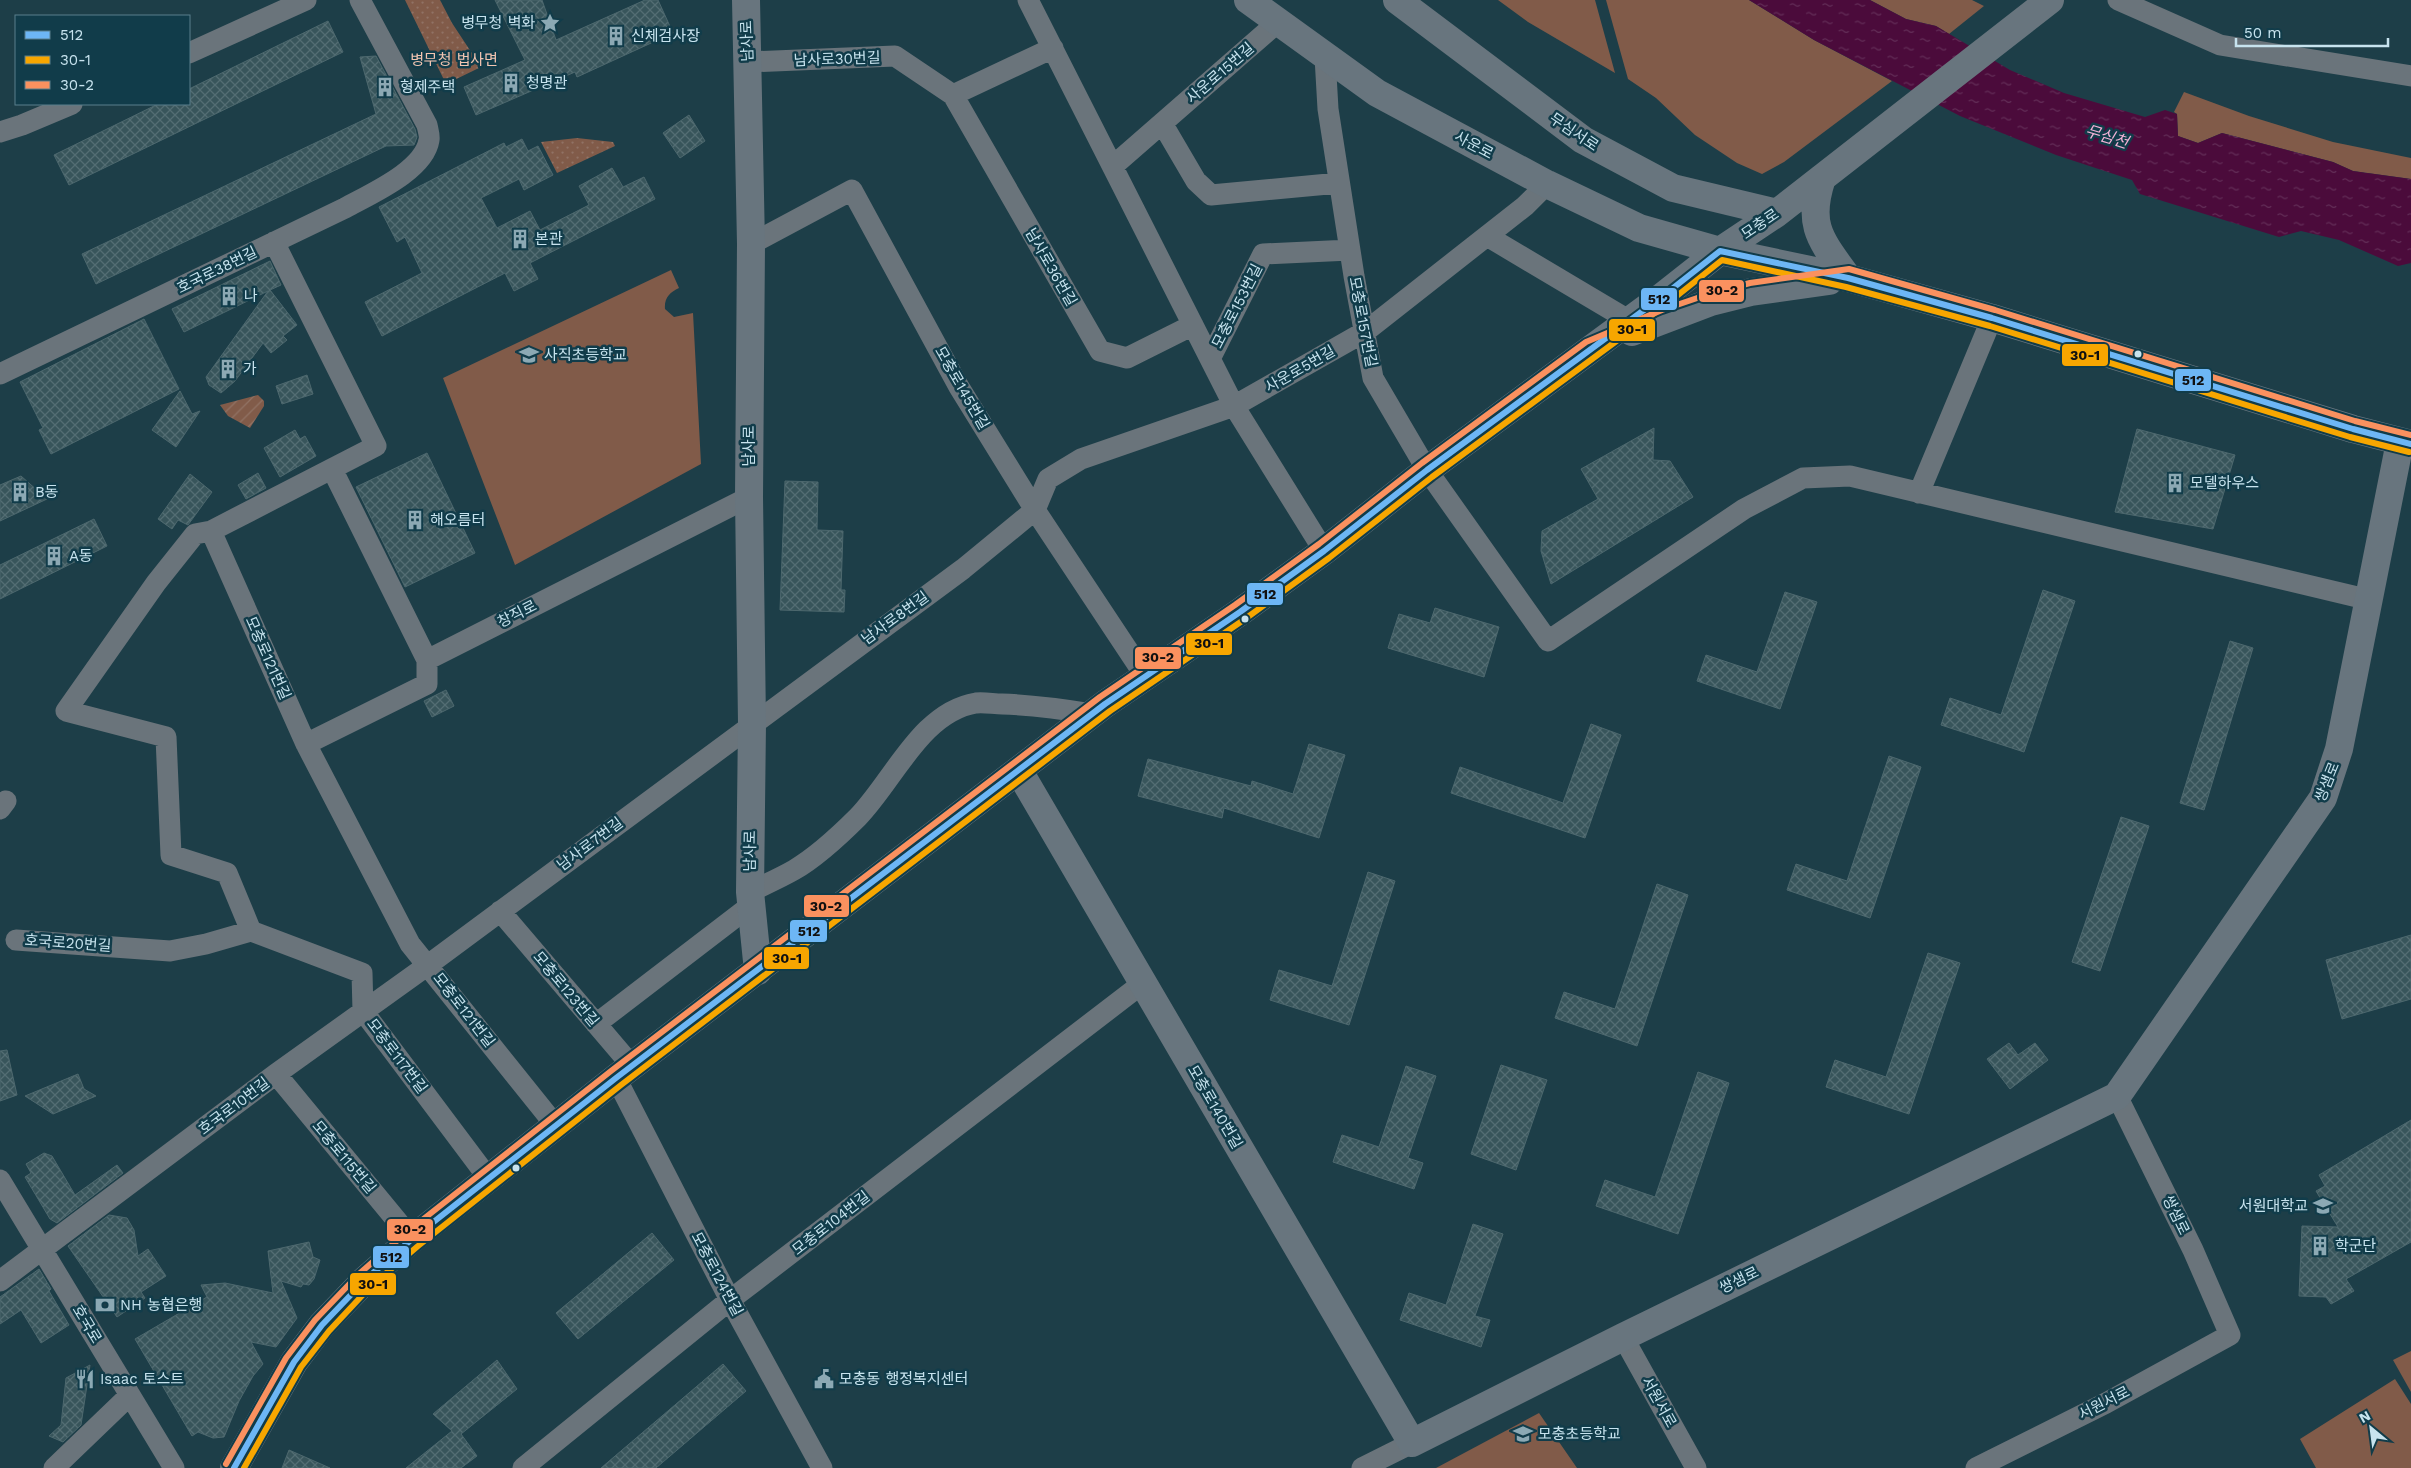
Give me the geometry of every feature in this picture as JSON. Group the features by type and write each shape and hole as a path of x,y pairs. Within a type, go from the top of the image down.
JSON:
{"street":[{"path":"190,53 306,0"},
{"name":"호국로38번길","path":"0,374 274,242 387,185 412,167 425,153 430,139 427,125 360,0"},
{"name":"남사로","path":"746,0 751,244 748,497 752,723 750,899 758,971"},
{"path":"1028,0 1234,406 1324,551"},
{"name":"사운로","path":"1248,0 1376,93 1547,184 1639,228 1720,251"},
{"name":"무심서로","path":"1397,0 1583,140 1673,188 1781,210"},
{"name":"모충로","path":"234,1468 294,1362 317,1332 365,1280 412,1239 624,1072 1093,714 1144,676 1240,612 1324,551 1427,470 1720,251 1781,210 2050,0"},
{"path":"2118,0 2220,46 2411,76"},
{"name":"사운로15번길","path":"1113,166 1278,22"},
{"path":"953,95 1053,48"},
{"name":"남사로30번길","path":"748,62 895,56 953,95"},
{"name":"모충로157번길","path":"1325,56 1328,109 1339,183 1373,378 1427,470 1548,641 1744,510 1803,478 1850,476 1919,493"},
{"name":"남사로36번길","path":"953,95 1100,351 1127,358 1193,325"},
{"path":"0,132 70,105"},
{"path":"1162,124 1196,182 1211,195 1339,183"},
{"path":"1822,178 1815,204 1818,230 1823,242 1848,278"},
{"name":"사운로5번길","path":"1035,510 1048,480 1081,459 1234,406 1366,332 1525,206 1547,184"},
{"name":"모충로145번길","path":"751,244 852,190 959,387 1035,510 1144,676"},
{"path":"1487,236 1630,320"},
{"path":"251,931 227,873 171,855 166,737 66,711 156,584 195,534 211,531 376,446 274,242"},
{"name":"모충로153번길","path":"1210,359 1263,254 1350,250"},
{"path":"1720,251 1848,278 1992,318 2405,443"},
{"path":"1589,350 1665,318 1711,302 1751,292 1848,278"},
{"path":"1992,318 1919,493 2370,600"},
{"name":"쌍샘로","path":"1362,1468 1623,1337 2117,1096 2323,798 2339,749 2405,443"},
{"path":"306,744 426,684 427,660 332,470"},
{"name":"창직로","path":"427,660 748,497"},
{"name":"남사로8번길","path":"752,723 963,569 1035,510"},
{"name":"모충로121번길","path":"211,531 306,744 410,944 556,1126"},
{"name":"남사로","path":"596,1024 750,899 828,846 875,797 921,736 940,718 955,710 976,703 1032,705 1093,714"},
{"name":"남사로7번길","path":"428,965 752,723"},
{"name":"모충로140번길","path":"1019,770 1412,1442"},
{"name":"모충로123번길","path":"500,911 596,1024 624,1072"},
{"name":"호국로20번길","path":"16,940 170,951 206,944 251,931"},
{"name":"모충로117번길","path":"251,931 362,973 363,1011 488,1179"},
{"name":"호국로10번길","path":"0,1281 276,1074 428,965"},
{"name":"모충로104번길","path":"532,1465 730,1300 1143,983"},
{"name":"모충로124번길","path":"624,1072 730,1300 822,1468"},
{"name":"모충로115번길","path":"276,1074 412,1239"},
{"name":"쌍샘로","path":"2117,1096 2193,1250 2230,1335"},
{"name":"호국로","path":"0,1180 174,1468"},
{"name":"서원서로","path":"1976,1468 2106,1403 2230,1335"},
{"name":"서원서로","path":"1623,1337 1696,1468"},
{"path":"54,1468 130,1395"}],"green space":[{"name":"병무청 법사면","path":"405,0 440,0 452,23 481,67 446,84"},
{"path":"1498,0 1595,0 1615,73 1528,22"},
{"path":"1606,0 1749,0 1814,40 1892,81 1784,162 1762,174 1737,163 1695,135 1656,98 1628,79"},
{"path":"1870,0 1972,0 1984,6 1949,34 1936,26 1906,19"},
{"path":"2184,92 2249,116 2333,142 2411,158 2411,179 2353,171 2333,162 2222,133 2198,143 2178,136 2177,114 2174,112"},
{"path":"577,138 613,142 615,146 557,173 541,142"},
{"path":"671,270 679,288 668,296 665,309 674,317 693,313 701,464 515,565 443,378"},
{"path":"258,395 264,401 264,406 250,428 228,416 220,405"},
{"path":"2411,1351 2411,1392 2393,1360"},
{"path":"2395,1379 2411,1404 2411,1468 2316,1468 2300,1439"},
{"name":"모충초등학교","path":"1539,1413 1577,1468 1436,1468"}],"water":[{"name":"무심천","path":"1749,0 1870,0 1906,19 1936,26 2010,70 2064,93 2145,117 2165,110 2177,114 2178,136 2198,143 2222,133 2333,162 2353,171 2411,179 2411,263 2398,266 2339,240 2301,231 2279,237 2140,194 2132,180 2056,155 1960,116 1814,40"}],"building":[{"path":"495,0 542,0 556,40 645,0 658,0 673,33 577,77 575,72 476,115 464,87 525,60"},
{"path":"328,21 343,52 69,185 54,155 156,105 190,105 190,89"},
{"path":"376,56 415,129 417,137 414,145 386,146 96,284 82,254 376,114 360,57"},
{"path":"689,115 705,141 680,158 663,133"},
{"name":"본관","path":"522,139 528,151 538,146 553,175 524,190 519,179 481,198 497,228 530,211 540,230 589,205 579,186 612,168 623,187 644,177 655,199 530,263 538,279 514,291 505,273 382,336 365,302 422,273 405,237 397,242 379,207 504,143 506,147"},
{"path":"270,261 281,285 270,290 297,325 283,336 287,340 271,353 263,343 235,381 221,393 209,385 206,377 268,291 184,332 172,309"},
{"path":"144,319 179,389 51,454 39,430 43,428 20,382"},
{"path":"307,375 313,394 282,404 276,386"},
{"path":"180,391 192,414 200,411 176,447 152,430"},
{"path":"1654,428 1653,460 1670,461 1693,497 1551,584 1541,551 1542,531 1598,499 1581,469"},
{"name":"모델하우스","path":"2137,429 2235,455 2213,529 2115,512"},
{"path":"295,430 300,439 305,436 316,456 280,477 264,448"},
{"name":"해오름터","path":"427,453 475,553 405,587 356,487"},
{"path":"258,473 266,488 246,499 238,485"},
{"path":"190,474 212,492 188,525 178,520 172,529 158,519"},
{"name":"B동","path":"21,476 47,499 0,521 0,485"},
{"path":"785,481 818,482 817,530 843,531 841,590 845,590 844,612 780,610"},
{"name":"A동","path":"94,519 107,546 0,599 0,565"},
{"path":"2043,590 2075,601 2024,752 1941,725 1950,698 2001,715"},
{"path":"1785,592 1817,602 1780,709 1697,681 1706,655 1757,672"},
{"path":"1435,608 1499,627 1484,677 1388,648 1399,614 1430,623"},
{"path":"2230,641 2253,648 2204,810 2180,803"},
{"path":"446,690 454,706 432,717 424,701"},
{"path":"1591,724 1621,735 1585,838 1451,793 1460,767 1563,803"},
{"path":"1309,744 1345,755 1319,838 1224,808 1222,818 1138,796 1148,759 1251,786 1252,781 1293,794"},
{"path":"1889,756 1921,767 1870,918 1787,890 1796,864 1847,881"},
{"path":"2121,817 2149,826 2100,971 2072,962"},
{"path":"1368,872 1395,881 1349,1025 1270,1000 1279,970 1332,986"},
{"path":"1657,884 1688,895 1637,1046 1555,1018 1564,992 1615,1009"},
{"path":"2411,935 2411,999 2342,1019 2326,960"},
{"path":"1928,953 1960,963 1909,1114 1826,1087 1835,1060 1886,1077"},
{"path":"2009,1043 2018,1055 2035,1043 2048,1060 2010,1089 1987,1059"},
{"path":"7,1050 17,1095 0,1101 0,1051"},
{"path":"1501,1065 1547,1080 1516,1170 1471,1154"},
{"path":"1406,1066 1436,1076 1408,1158 1423,1163 1414,1189 1333,1162 1342,1135 1379,1147"},
{"path":"1698,1072 1729,1083 1678,1234 1596,1206 1605,1180 1655,1197"},
{"path":"78,1074 84,1089 96,1096 53,1114 25,1096"},
{"path":"2411,1120 2411,1242 2346,1279 2354,1291 2331,1304 2326,1297 2299,1296 2302,1226 2338,1227 2316,1191 2325,1186 2319,1175"},
{"path":"44,1153 52,1156 75,1195 117,1165 123,1173 57,1223 50,1219 25,1177 31,1173 26,1164"},
{"path":"109,1215 127,1218 134,1230 138,1256 148,1249 166,1276 141,1292 145,1298 117,1317 68,1246"},
{"path":"1473,1224 1503,1234 1475,1316 1490,1320 1481,1347 1400,1320 1409,1293 1446,1305"},
{"path":"652,1233 674,1260 578,1339 556,1313"},
{"path":"309,1242 313,1257 320,1260 314,1279 309,1285 303,1284 301,1287 281,1281 297,1318 276,1347 251,1342 263,1364 253,1376 239,1401 224,1437 213,1438 198,1432 192,1436 135,1339 207,1297 201,1285 225,1283 273,1293 268,1251"},
{"path":"39,1269 51,1289 49,1291 69,1325 41,1343 21,1310 0,1324 0,1297"},
{"path":"497,1360 517,1389 461,1434 477,1456 461,1468 406,1468 452,1431 433,1414"},
{"path":"723,1364 746,1391 656,1468 601,1468"},
{"path":"90,1365 81,1425 63,1442 49,1436 61,1425 66,1378"},
{"path":"289,1450 330,1468 282,1468"}],"transit line":[{"name":"512","path":"234,1468 294,1362 322,1325 365,1280 412,1239 616,1078 1105,704 1240,612 1324,551 1427,470 1663,296 1720,251 1848,278 1992,318 2353,429 2411,444"},
{"name":"30-1","path":"244,1468 301,1367 329,1331 371,1286 418,1246 621,1085 1110,711 1245,619 1329,558 1432,477 1668,303 1722,260 1846,287 1990,326 2350,437 2409,452"},
{"name":"30-2","path":"226,1464 286,1358 315,1320 359,1274 407,1232 611,1071 1100,697 1235,605 1319,544 1422,463 1586,342 1662,310 1709,294 1750,283 1849,269 1995,310 2355,421 2411,435"}],"place":[{"name":"병무청 벽화","path":"550,23"},
{"name":"신체검사장","path":"616,36"},
{"name":"청명관","path":"511,83"},
{"name":"형제주택","path":"385,87"},
{"name":"본관","path":"520,239"},
{"name":"나","path":"229,296"},
{"name":"사직초등학교","path":"529,355"},
{"name":"가","path":"228,369"},
{"name":"모델하우스","path":"2175,483"},
{"name":"B동","path":"20,492"},
{"name":"해오름터","path":"415,520"},
{"name":"A동","path":"54,556"},
{"name":"서원대학교","path":"2323,1206"},
{"name":"학군단","path":"2320,1246"},
{"name":"NH 농협은행","path":"105,1305"},
{"name":"Isaac 토스트","path":"85,1379"},
{"name":"모충동 행정복지센터","path":"824,1379"},
{"name":"모충초등학교","path":"1523,1434"}]}
